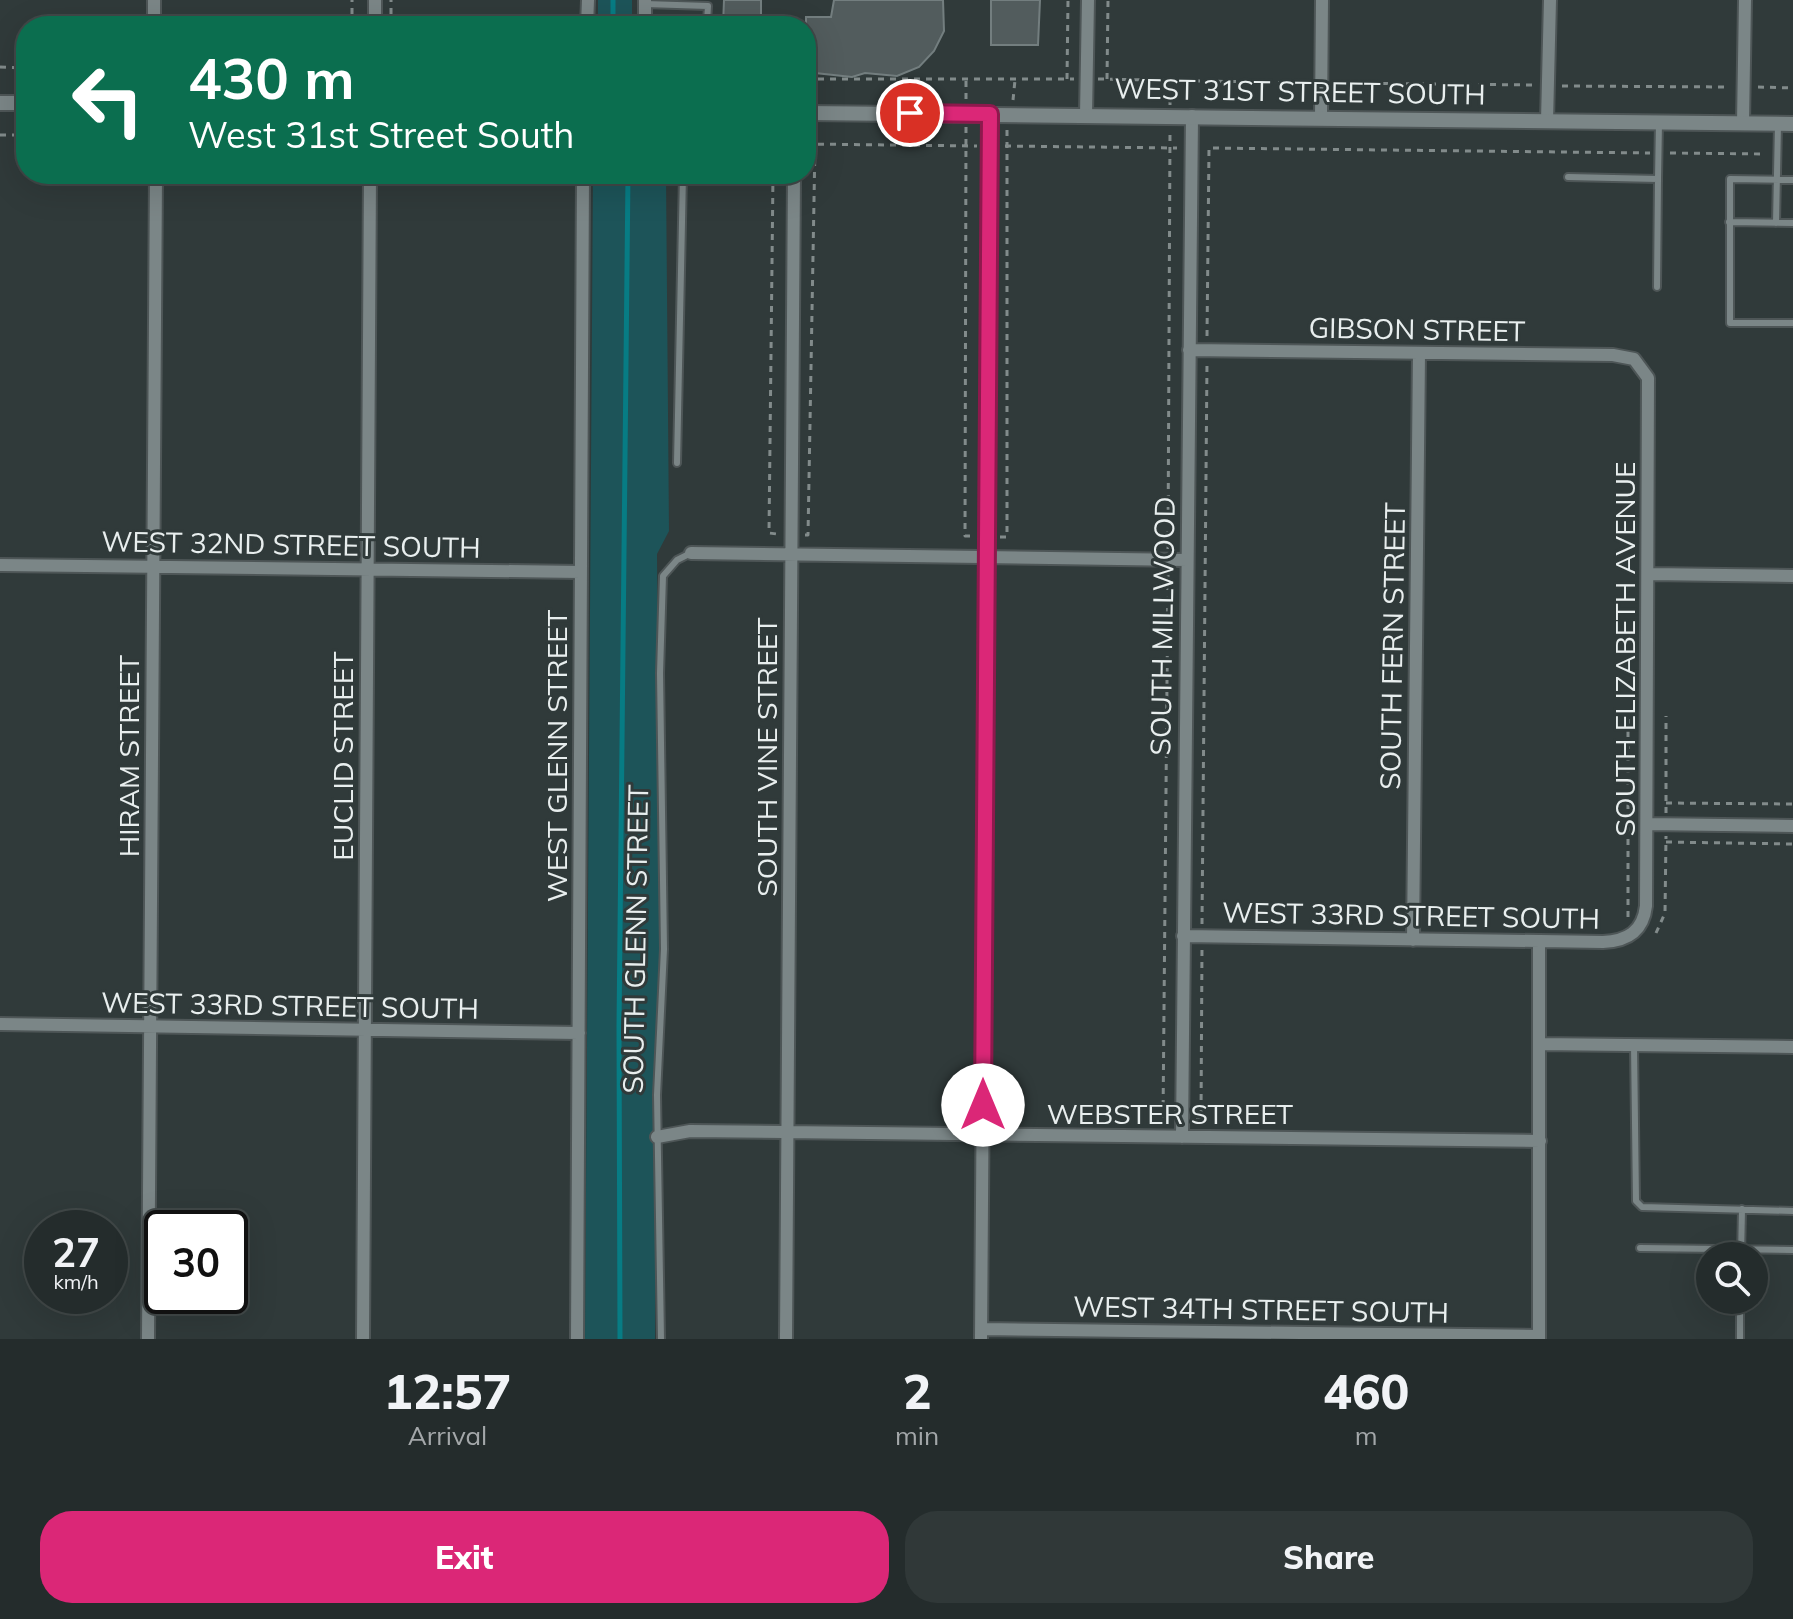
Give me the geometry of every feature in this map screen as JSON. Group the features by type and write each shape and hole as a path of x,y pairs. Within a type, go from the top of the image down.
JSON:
{"street":[{"path":"1086,115 1088,0"},
{"path":"1321,118 1322,0"},
{"path":"1547,121 1550,0"},
{"path":"1743,123 1745,0"},
{"name":"WEST 31ST STREET SOUTH","path":"816,113 1785,124"},
{"path":"982,1334 990,114"},
{"name":"SOUTH MILLWOOD","path":"1182,1137 1192,116"},
{"name":"HIRAM STREET","path":"148,1339 156,184"},
{"name":"EUCLID STREET","path":"363,1339 370,184"},
{"name":"WEST GLENN STREET","path":"577,1339 583,184"},
{"name":"SOUTH VINE STREET","path":"786,1339 794,184"},
{"name":"GIBSON STREET","path":"1189,350 1625,356 1642,366"},
{"name":"SOUTH FERN STREET","path":"1413,940 1419,353"},
{"name":"SOUTH ELIZABETH AVENUE","path":"1635,931 1641,925 1646,906 1650,574 1648,378 1642,366"},
{"path":"691,553 1187,560"},
{"name":"WEST 32ND STREET SOUTH","path":"0,565 581,572"},
{"path":"1650,574 1793,576"},
{"path":"1647,824 1793,826"},
{"name":"WEST 33RD STREET SOUTH","path":"1183,936 1616,941 1635,931"},
{"path":"1539,941 1539,1338"},
{"name":"WEST 33RD STREET SOUTH","path":"0,1024 579,1033"},
{"path":"1539,1044 1793,1047"},
{"name":"WEBSTER STREET","path":"657,1137 690,1131 1540,1141"},
{"name":"WEST 34TH STREET SOUTH","path":"982,1334 1539,1338"}],"lane":[{"path":"645,2 708,6 707,16"},
{"path":"1657,287 1659,122"},
{"path":"1776,223 1777,154 1785,124"},
{"path":"1568,177 1658,179"},
{"path":"1793,180 1730,179 1729,222 1730,323 1793,323"},
{"path":"677,463 683,184"},
{"path":"1729,222 1793,223"},
{"name":"SOUTH GLENN STREET","path":"661,1339 657,1137 664,949 660,673 663,576 677,560 691,553"},
{"path":"1634,1045 1636,1201 1642,1207 1793,1211"},
{"path":"1741,1242 1742,1209"},
{"path":"1640,1248 1696,1250"},
{"path":"1768,1251 1793,1250"},
{"path":"1740,1314 1740,1339"}],"path":[{"path":"1067,79 1068,0"},
{"path":"1107,79 1108,0"},
{"path":"816,79 1107,79 1793,88"},
{"path":"1170,80 1163,1119 1201,1119 1209,148"},
{"path":"816,144 1777,154"},
{"path":"1628,708 1628,917"},
{"path":"1666,803 1793,804"},
{"path":"1666,842 1793,844"}],"shaded area":[{"path":"598,0 632,0 632,16 598,16"},
{"path":"593,184 666,184 669,531 657,554 661,1126 656,1157 655,1339 585,1339"}],"building":[{"path":"724,0 761,0 761,16 723,16"},
{"path":"834,0 943,0 944,31 934,51 919,67 897,76 865,73 852,77 816,73 816,17 831,17"},
{"path":"991,0 1040,0 1038,45 991,45"}],"waterway":[{"path":"613,0 613,16"},
{"path":"620,1339 619,1026 628,184"}],"route":[{"path":"910,113 990,114 983,1105"}]}
